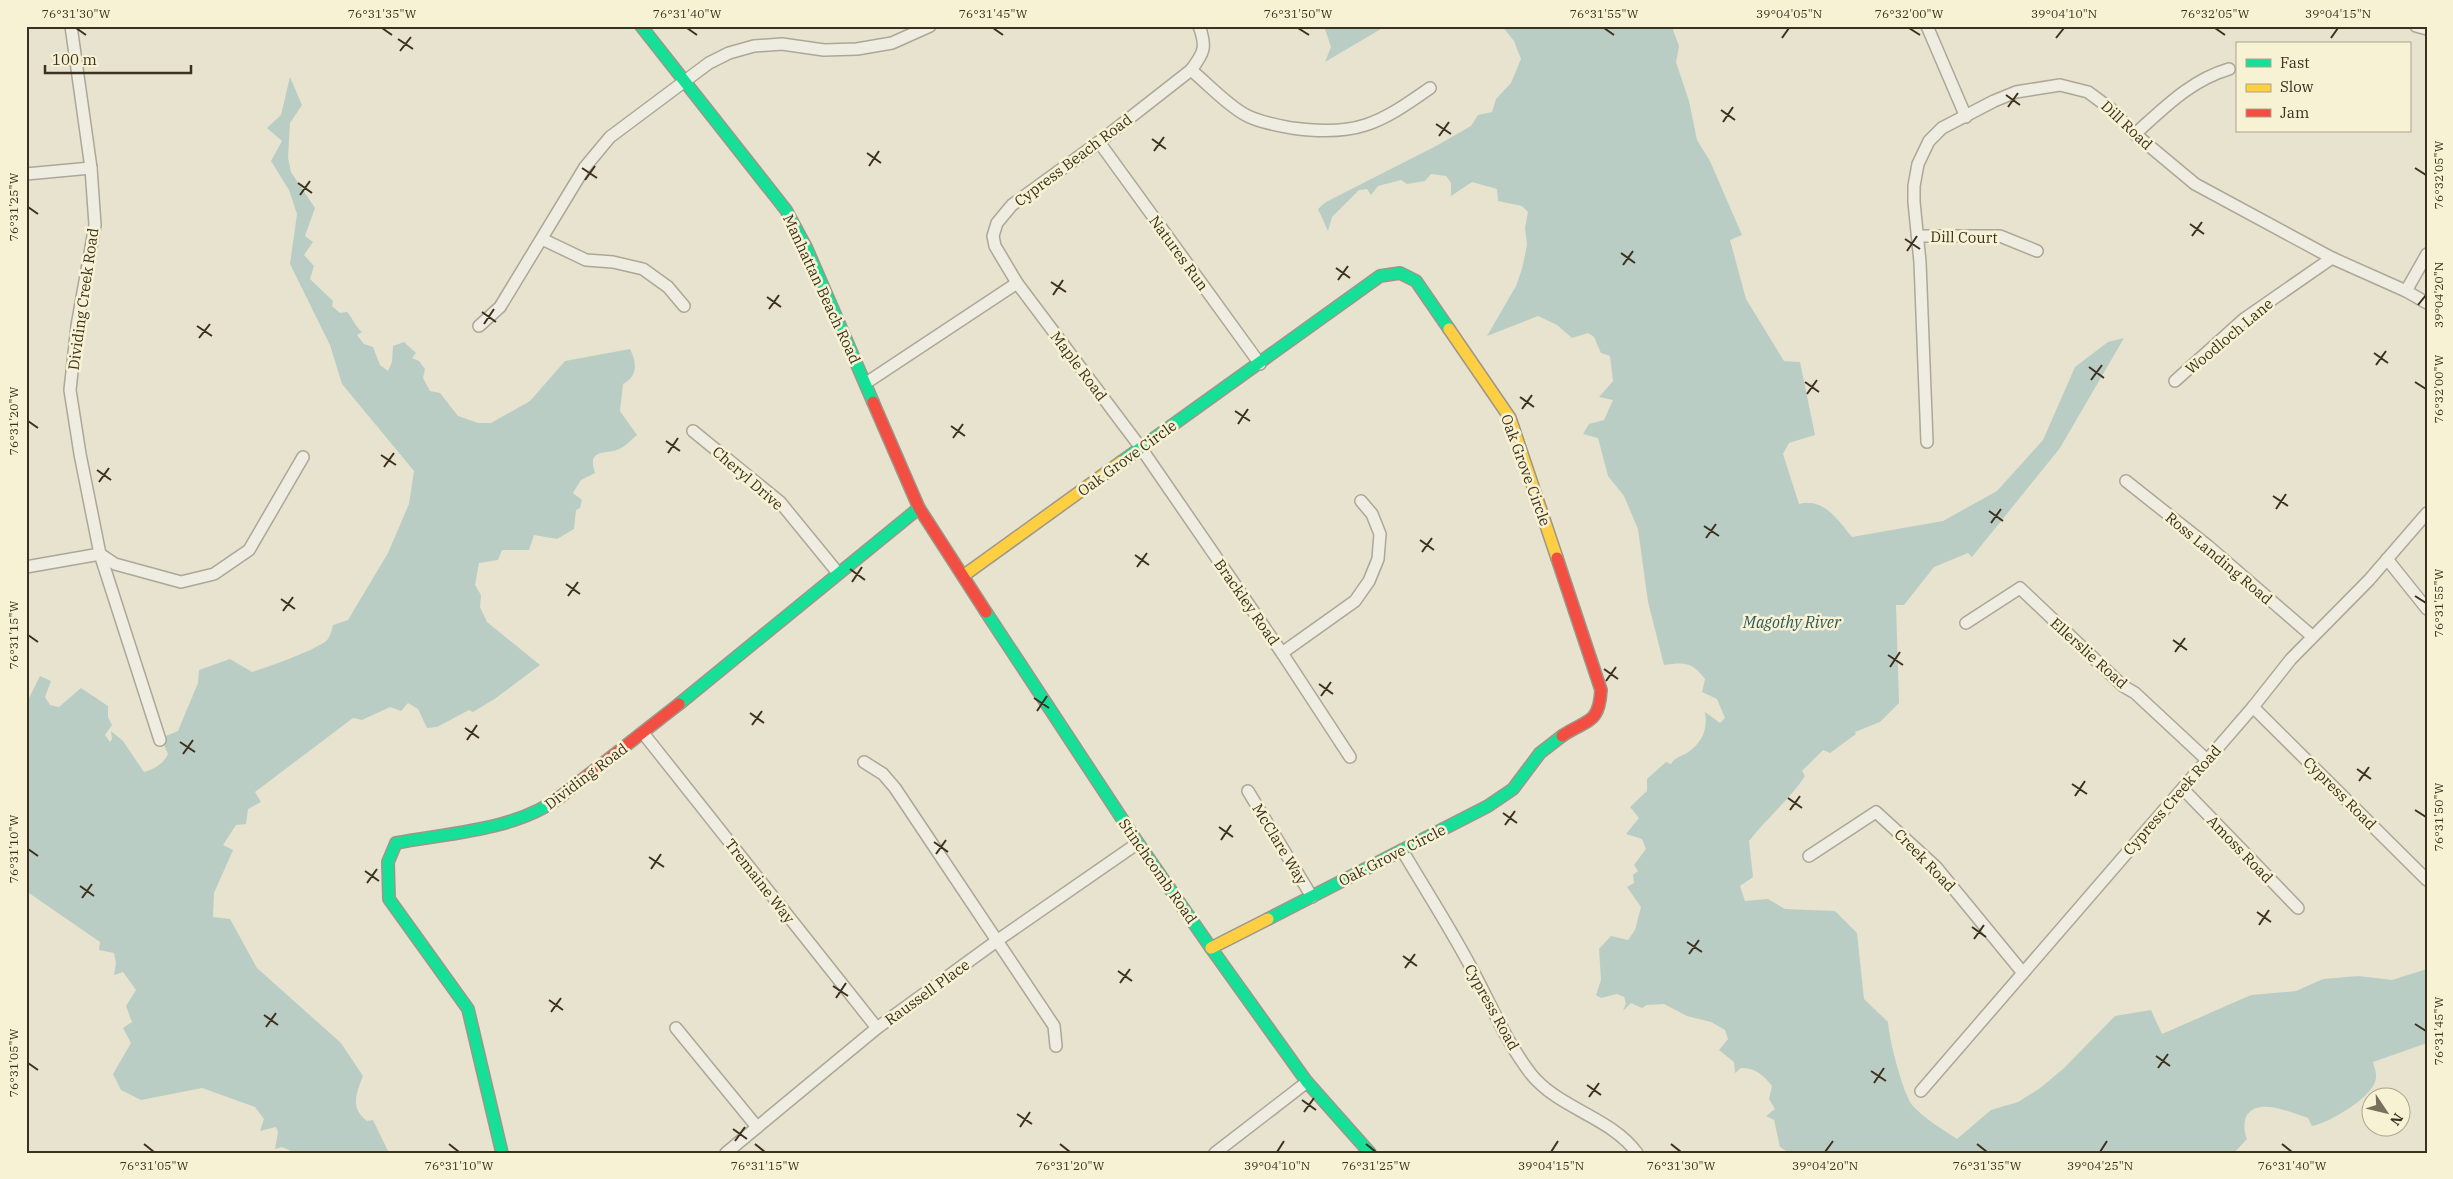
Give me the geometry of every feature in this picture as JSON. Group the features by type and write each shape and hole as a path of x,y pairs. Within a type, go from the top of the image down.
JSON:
{"street":[{"name":"Dividing Creek Road","path":"71,26 91,168 96,225 77,326 70,390 80,454 100,554 160,740"},
{"name":"Manhattan Beach Road","path":"641,26 786,210 806,247 866,383 918,508 962,576"},
{"path":"479,326 500,307 584,167 610,137 709,63 729,53 754,46 782,44 824,50 857,49 892,43 930,26"},
{"name":"Cypress Beach Road","path":"1017,283 995,246 993,236 997,223 1012,205 1099,142 1191,70 1203,55 1203,39 1199,26"},
{"path":"1927,26 1966,117"},
{"path":"2416,26 2427,29"},
{"path":"2135,134 2172,101 2199,81 2230,69"},
{"path":"1191,70 1244,115 1281,126 1318,132 1354,129 1391,116 1430,88"},
{"name":"Dill Road","path":"1927,442 1919,236 1914,186 1923,151 1934,134 1994,101 2016,92 2066,85 2095,96 2111,109 2135,134 2195,184 2332,258 2406,291 2427,303"},
{"name":"Natures Run","path":"1099,142 1260,364"},
{"path":"26,174 91,168"},
{"name":"Dill Court","path":"1919,236 2000,236 2037,251"},
{"path":"542,239 586,260 643,269 668,287 684,306"},
{"path":"2406,291 2427,254"},
{"name":"Woodloch Lane","path":"2175,381 2244,319 2332,258"},
{"name":"Oak Grove Circle","path":"962,576 1260,364 1380,276 1400,273 1416,281 1510,418 1601,690 1600,707 1591,721 1575,727 1552,742 1540,753 1513,790 1488,806 1211,948"},
{"path":"866,383 1017,283"},
{"name":"Maple Road","path":"1017,283 1141,448"},
{"name":"Cheryl Drive","path":"693,431 780,502 838,573"},
{"name":"Brackley Road","path":"1141,448 1282,653 1350,757"},
{"path":"26,567 100,554 116,564 181,582 214,574 249,550 303,457"},
{"name":"Ross Landing Road","path":"2126,480 2208,546 2312,636"},
{"path":"1282,653 1355,601 1369,581 1378,559 1380,534 1372,514 1361,501"},
{"name":"Dividing Road","path":"502,1153 468,1009 389,899 388,862 396,842 511,822 546,808 643,733 918,508"},
{"name":"Cypress Creek Road","path":"1921,1091 2183,789 2253,707 2275,677 2312,636 2346,604 2427,513"},
{"path":"2387,559 2427,609"},
{"name":"Stinchcomb Road","path":"962,576 1138,843 1211,948 1307,1082 1370,1153"},
{"name":"Ellerslie Road","path":"1966,624 2020,588 2123,686 2135,693 2207,760"},
{"name":"Cypress Road","path":"2253,707 2427,880"},
{"name":"Tremaine Way","path":"643,733 877,1028"},
{"path":"864,762 883,774 895,788 998,940 1054,1026 1056,1046"},
{"name":"Amoss Road","path":"2183,789 2298,908"},
{"name":"McClare Way","path":"1248,791 1312,897"},
{"name":"Creek Road","path":"1809,856 1876,812 1936,867 2023,972"},
{"name":"Raussell Place","path":"726,1153 877,1028 998,940 1138,843"},
{"name":"Cypress Road","path":"1402,850 1475,974 1504,1033 1533,1076 1567,1105 1628,1140 1637,1153"},
{"path":"676,1028 757,1127"},
{"path":"1215,1153 1307,1082"}],"water":[{"path":"1324,26 1386,26 1325,62 1331,47"},
{"name":"Magothy River","path":"1502,26 1674,26 1673,30 1679,46 1676,62 1689,101 1697,140 1710,161 1742,235 1730,240 1746,299 1784,361 1800,362 1815,435 1789,443 1783,454 1799,504 1808,503 1823,507 1835,517 1852,537 1943,521 1997,491 2043,440 2075,367 2108,342 2124,338 2060,448 1972,557 1968,553 1934,567 1904,605 1896,605 1899,703 1880,722 1855,732 1856,734 1830,753 1823,750 1802,771 1805,776 1799,785 1749,841 1753,877 1740,886 1745,901 1768,899 1785,909 1835,911 1857,933 1864,999 1888,1022 1897,1066 1909,1100 1913,1106 1934,1124 1957,1139 1991,1110 2018,1102 2039,1089 2063,1069 2115,1016 2151,1010 2162,1034 2251,995 2296,991 2323,979 2358,976 2392,980 2427,969 2427,1043 2373,1062 2376,1078 2372,1086 2360,1086 2359,1101 2339,1115 2312,1126 2308,1118 2276,1108 2259,1107 2247,1115 2245,1130 2247,1139 2234,1153 1789,1153 1780,1147 1774,1120 1766,1116 1775,1109 1769,1099 1772,1086 1762,1075 1751,1069 1741,1068 1735,1073 1734,1062 1719,1050 1728,1039 1725,1030 1711,1022 1687,1016 1664,1004 1647,1005 1642,1008 1631,1003 1623,1011 1626,1003 1624,997 1617,994 1601,998 1596,995 1601,980 1599,949 1611,936 1628,940 1635,930 1641,907 1627,887 1634,883 1633,875 1638,871 1634,865 1646,849 1642,839 1626,834 1639,818 1630,807 1647,791 1647,779 1666,762 1671,764 1676,758 1687,753 1697,745 1705,730 1705,712 1720,723 1725,718 1717,699 1702,692 1705,679 1696,669 1688,664 1664,665 1648,602 1638,529 1624,496 1608,476 1598,438 1583,434 1589,424 1604,420 1613,400 1599,397 1613,381 1610,356 1601,353 1594,337 1588,333 1572,338 1557,325 1538,316 1487,336 1516,286 1527,245 1525,228 1528,212 1522,206 1498,201 1497,189 1472,182 1451,196 1451,183 1446,176 1431,174 1425,181 1407,184 1401,180 1378,186 1371,195 1367,189 1359,190 1332,217 1328,231 1318,209 1326,202 1471,126 1478,115 1492,112 1496,99 1511,83 1521,59 1514,41"},
{"path":"290,77 302,105 290,123 288,158 291,172 315,208 305,236 313,242 304,255 314,266 310,279 333,301 332,306 340,313 347,312 362,332 357,335 364,344 373,347 380,365 388,371 392,362 393,346 404,342 416,353 412,358 419,361 425,369 423,378 430,391 440,393 458,416 478,423 491,423 530,401 565,361 630,349 635,364 634,373 623,384 620,411 637,435 621,448 600,453 593,459 595,473 581,480 573,493 582,500 580,508 576,510 574,529 557,539 534,535 529,550 502,550 498,560 479,563 475,585 481,595 480,607 487,622 540,665 496,698 473,712 469,710 437,727 427,728 418,709 408,703 401,711 390,707 362,720 353,718 255,792 261,802 248,809 246,824 236,825 223,845 233,850 214,893 213,917 230,919 257,968 341,1043 363,1076 356,1100 358,1111 367,1121 373,1120 389,1153 291,1153 282,1147 275,1149 278,1132 276,1127 260,1131 264,1119 255,1107 202,1088 141,1100 121,1090 113,1074 131,1043 123,1028 132,1022 126,1006 136,990 123,972 114,975 116,963 114,953 99,950 100,942 26,891 26,698 29,698 40,676 51,681 45,697 50,705 59,707 81,688 108,706 108,717 112,725 105,735 110,742 112,739 111,731 123,741 144,772 152,769 158,766 168,754 161,738 178,731 198,683 199,670 230,659 252,672 259,670 315,648 328,639 333,625 348,620 388,553 409,504 414,471 342,384 330,345 290,264 297,214 289,190 271,161 282,141 267,128 281,115"}],"traffic: fast":[{"path":"641,26 786,210 806,247 873,402"},
{"path":"1121,462 1380,276 1400,273 1416,281 1449,329"},
{"path":"679,704 919,508"},
{"path":"986,612 1138,843 1211,948 1307,1082 1370,1153"},
{"path":"1268,919 1488,806 1513,789 1540,753 1562,736"},
{"path":"502,1153 468,1009 389,899 388,862 396,843 482,829 524,817 560,797"}],"traffic: slow":[{"path":"1449,329 1510,418 1557,558"},
{"path":"963,576 1121,462"},
{"path":"1211,948 1268,919"}],"traffic: jam":[{"path":"873,402 919,508 986,612"},
{"path":"1557,558 1601,690 1598,710 1590,720 1562,736"},
{"path":"560,797 679,704"}]}
